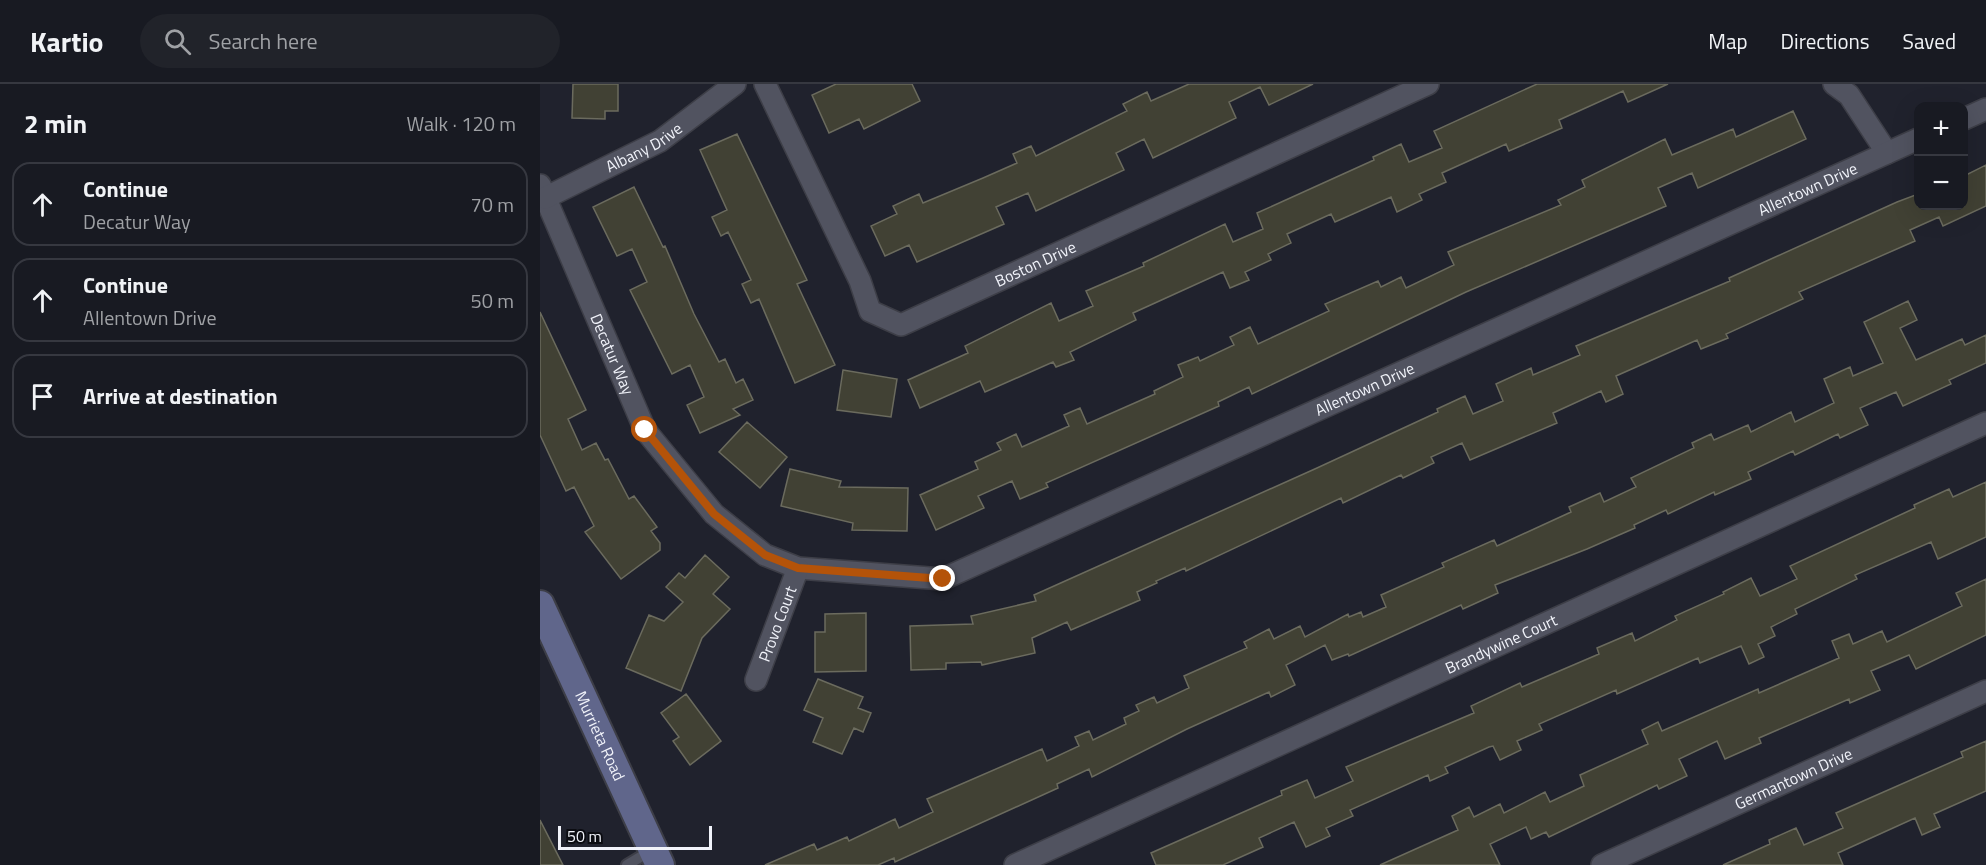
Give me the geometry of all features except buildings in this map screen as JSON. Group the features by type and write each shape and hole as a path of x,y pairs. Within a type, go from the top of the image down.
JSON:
{"main road":[{"name":"Murrieta Road","path":"540,605 657,857"}],"street":[{"name":"Albany Drive","path":"542,191 660,141 735,84"},
{"name":"Boston Drive","path":"765,84 860,281 870,311 901,324 1428,84"},
{"path":"1834,84 1849,95 1887,153"},
{"path":"1968,117 1986,109"},
{"name":"Allentown Drive","path":"798,568 943,579 1914,141"},
{"name":"Decatur Way","path":"542,191 645,430 714,514 765,555 798,568"},
{"name":"Brandywine Court","path":"1015,865 1986,423"},
{"name":"Provo Court","path":"756,680 798,568"},
{"name":"Germantown Drive","path":"1602,865 1986,691"}],"lane":[{"path":"627,865 657,857"}],"route":[{"path":"645,430 714,514 765,555 798,568 943,579"}]}
